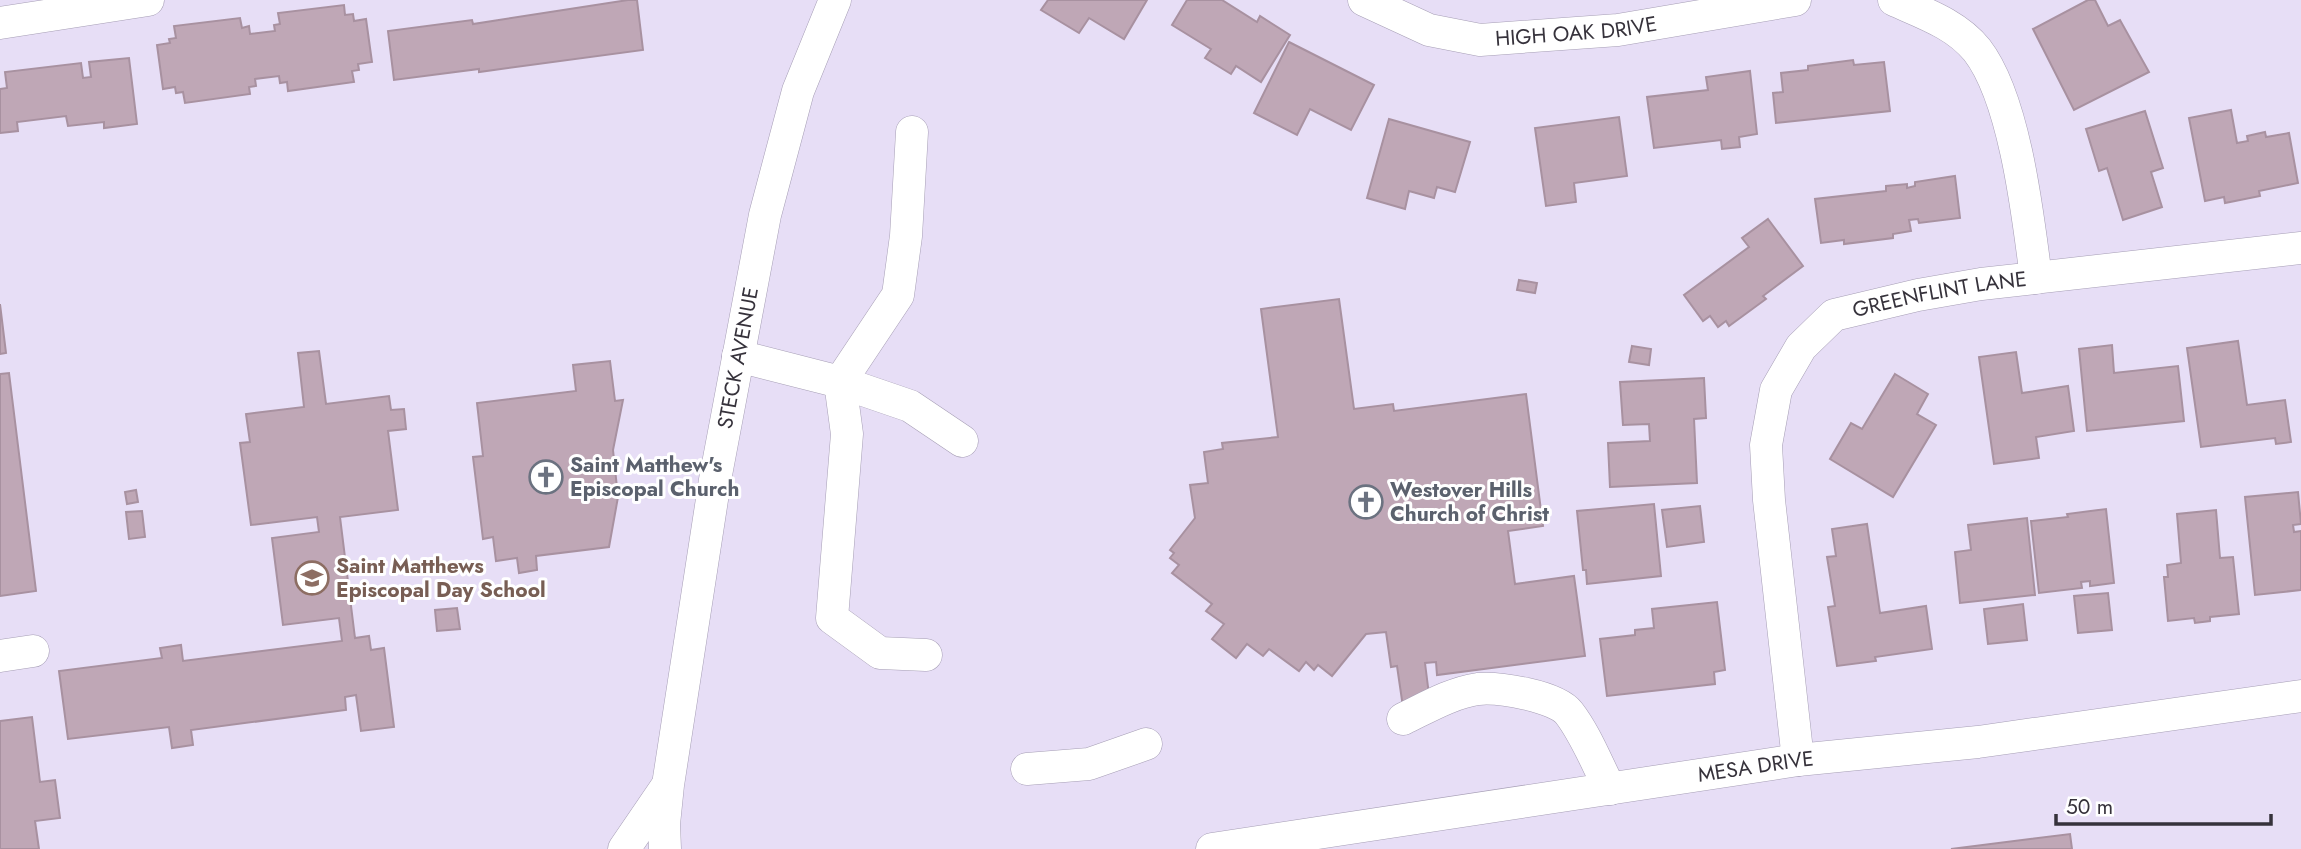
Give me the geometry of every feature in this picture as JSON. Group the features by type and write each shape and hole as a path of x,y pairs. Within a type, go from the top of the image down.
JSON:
{"street":[{"path":"0,23 107,4 148,0"},
{"name":"STECK AVENUE","path":"666,849 664,824 668,785 715,480 765,215 798,91 835,0"},
{"name":"HIGH OAK DRIVE","path":"1364,0 1429,30 1480,40 1618,30 1795,0"},
{"path":"1894,0 1951,26 1976,49 1994,79 2025,195 2036,278"},
{"path":"912,132 906,236 898,295 840,382 847,434 832,618 880,653 926,655"},
{"name":"GREENFLINT LANE","path":"1798,760 1769,500 1766,445 1776,390 1801,347 1834,315 1918,295 1981,284 2301,248"},
{"path":"738,356 840,382 910,406 962,441"},
{"path":"0,656 33,651"},
{"path":"1402,719 1456,695 1479,689 1529,694 1549,699 1568,710 1610,789"},
{"name":"MESA DRIVE","path":"1212,849 1798,760 1979,742 2301,696"},
{"path":"1027,769 1089,764 1146,744"},
{"path":"624,849 668,785"}],"building":[{"path":"637,0 643,50 479,72 479,69 394,80 388,31 472,20 473,24"},
{"path":"1048,0 1147,0 1124,39 1089,18 1079,33 1041,10"},
{"path":"1187,0 1222,0 1257,22 1260,16 1290,35 1261,82 1236,66 1231,74 1205,58 1211,49 1172,25"},
{"path":"2088,0 2095,0 2108,26 2120,20 2149,72 2074,110 2033,29"},
{"path":"344,5 345,15 353,14 354,21 366,19 372,62 358,64 359,70 352,71 354,82 288,91 287,82 280,83 279,76 255,79 256,86 249,87 250,94 185,103 183,92 176,93 175,87 163,89 157,45 170,43 169,39 176,38 174,26 240,18 242,28 249,26 250,34 275,31 274,25 280,24 278,13"},
{"path":"1289,42 1374,85 1351,130 1310,109 1297,135 1254,113"},
{"path":"129,58 137,124 104,128 104,122 68,126 66,116 17,122 18,131 0,133 0,89 7,88 5,72 81,63 83,78 91,77 89,62"},
{"path":"1853,60 1854,65 1884,62 1890,111 1776,123 1773,93 1783,92 1781,73"},
{"path":"1750,71 1757,134 1739,137 1740,147 1722,149 1721,140 1654,148 1647,97 1708,90 1706,77"},
{"path":"2231,110 2237,143 2248,141 2247,136 2265,132 2266,137 2289,133 2298,183 2259,191 2260,196 2225,203 2224,197 2205,201 2189,118"},
{"path":"2145,111 2163,168 2151,172 2162,207 2123,220 2107,168 2099,171 2086,129"},
{"path":"1619,117 1627,176 1574,183 1576,202 1546,206 1535,128"},
{"path":"1389,119 1470,142 1455,192 1437,187 1434,198 1409,191 1405,209 1367,198"},
{"path":"1955,176 1960,218 1919,223 1918,219 1909,220 1911,231 1893,234 1893,238 1844,244 1844,240 1821,243 1815,199 1886,191 1886,186 1907,184 1907,188 1915,186 1915,182"},
{"path":"1768,219 1803,266 1763,296 1766,299 1729,326 1726,321 1718,327 1710,316 1703,321 1684,295 1749,247 1742,238"},
{"path":"1519,280 1537,283 1535,293 1517,290"},
{"name":"Westover Hills Church of Christ","path":"1339,299 1354,409 1393,404 1394,411 1526,394 1543,526 1508,531 1515,584 1574,576 1585,656 1437,675 1436,662 1425,663 1430,703 1403,707 1397,666 1391,667 1386,632 1366,634 1332,676 1318,665 1314,670 1306,662 1299,671 1269,649 1263,656 1247,644 1236,658 1212,639 1224,624 1206,611 1212,604 1172,573 1179,565 1170,558 1174,553 1170,550 1195,518 1190,485 1208,483 1204,452 1223,449 1222,443 1278,437 1261,309"},
{"path":"0,304 6,353 0,354"},
{"path":"2238,341 2247,405 2285,400 2291,442 2276,444 2275,438 2201,447 2187,348"},
{"path":"2112,345 2114,373 2178,366 2184,421 2087,431 2079,349"},
{"path":"1632,346 1651,349 1649,365 1629,362"},
{"name":"Saint Matthews Episcopal Day School","path":"319,351 326,404 389,396 391,410 404,409 406,429 388,431 398,510 340,517 355,638 369,636 371,650 384,648 394,727 361,731 356,695 345,697 346,710 191,730 193,745 172,748 169,727 68,739 59,671 162,658 160,648 181,645 183,661 342,641 339,618 283,625 272,538 319,532 317,517 251,525 240,443 250,442 246,414 304,407 298,353"},
{"path":"2016,352 2022,393 2068,386 2074,431 2036,437 2039,458 1994,464 1979,357"},
{"name":"Saint Matthew's Episcopal Church","path":"610,361 615,401 623,400 613,450 618,497 609,547 536,556 537,570 519,573 517,558 496,561 493,537 483,539 473,457 483,456 477,403 576,391 573,365"},
{"path":"9,373 36,591 0,596 0,374"},
{"path":"1895,374 1928,394 1917,414 1936,425 1893,497 1830,459 1851,423 1862,429"},
{"path":"1704,378 1706,418 1694,419 1697,483 1610,487 1608,443 1650,441 1649,424 1623,425 1620,382"},
{"path":"136,490 138,502 127,504 125,492"},
{"path":"2298,492 2301,524 2293,525 2294,532 2301,531 2301,590 2255,595 2245,497"},
{"path":"1654,504 1661,576 1587,584 1577,511"},
{"path":"1700,506 1704,542 1667,547 1662,510"},
{"path":"2106,509 2114,583 2090,586 2090,581 2081,582 2082,588 2039,593 2031,521"},
{"path":"2216,510 2220,558 2233,557 2239,614 2210,617 2210,621 2195,623 2194,618 2168,621 2164,577 2168,577 2167,565 2181,563 2177,514"},
{"path":"142,511 145,537 129,539 126,512"},
{"path":"2027,518 2035,595 1960,603 1955,552 1971,550 1968,525"},
{"path":"1867,524 1880,613 1926,606 1932,649 1875,657 1876,661 1837,666 1828,607 1835,606 1827,557 1836,556 1832,529"},
{"path":"2108,593 2112,630 2078,633 2074,596"},
{"path":"1717,602 1725,670 1714,672 1715,684 1607,696 1600,639 1635,635 1635,630 1654,628 1652,609"},
{"path":"2023,604 2027,640 1988,644 1984,609"},
{"path":"457,608 460,629 437,631 435,610"},
{"path":"32,717 40,782 55,780 60,818 35,821 39,849 0,849 0,721"},
{"path":"2070,834 2072,849 1951,849"}],"place":[{"name":"Saint Matthew's Episcopal Church","path":"546,477"},
{"name":"Westover Hills Church of Christ","path":"1366,502"},
{"name":"Saint Matthews Episcopal Day School","path":"312,578"}]}
